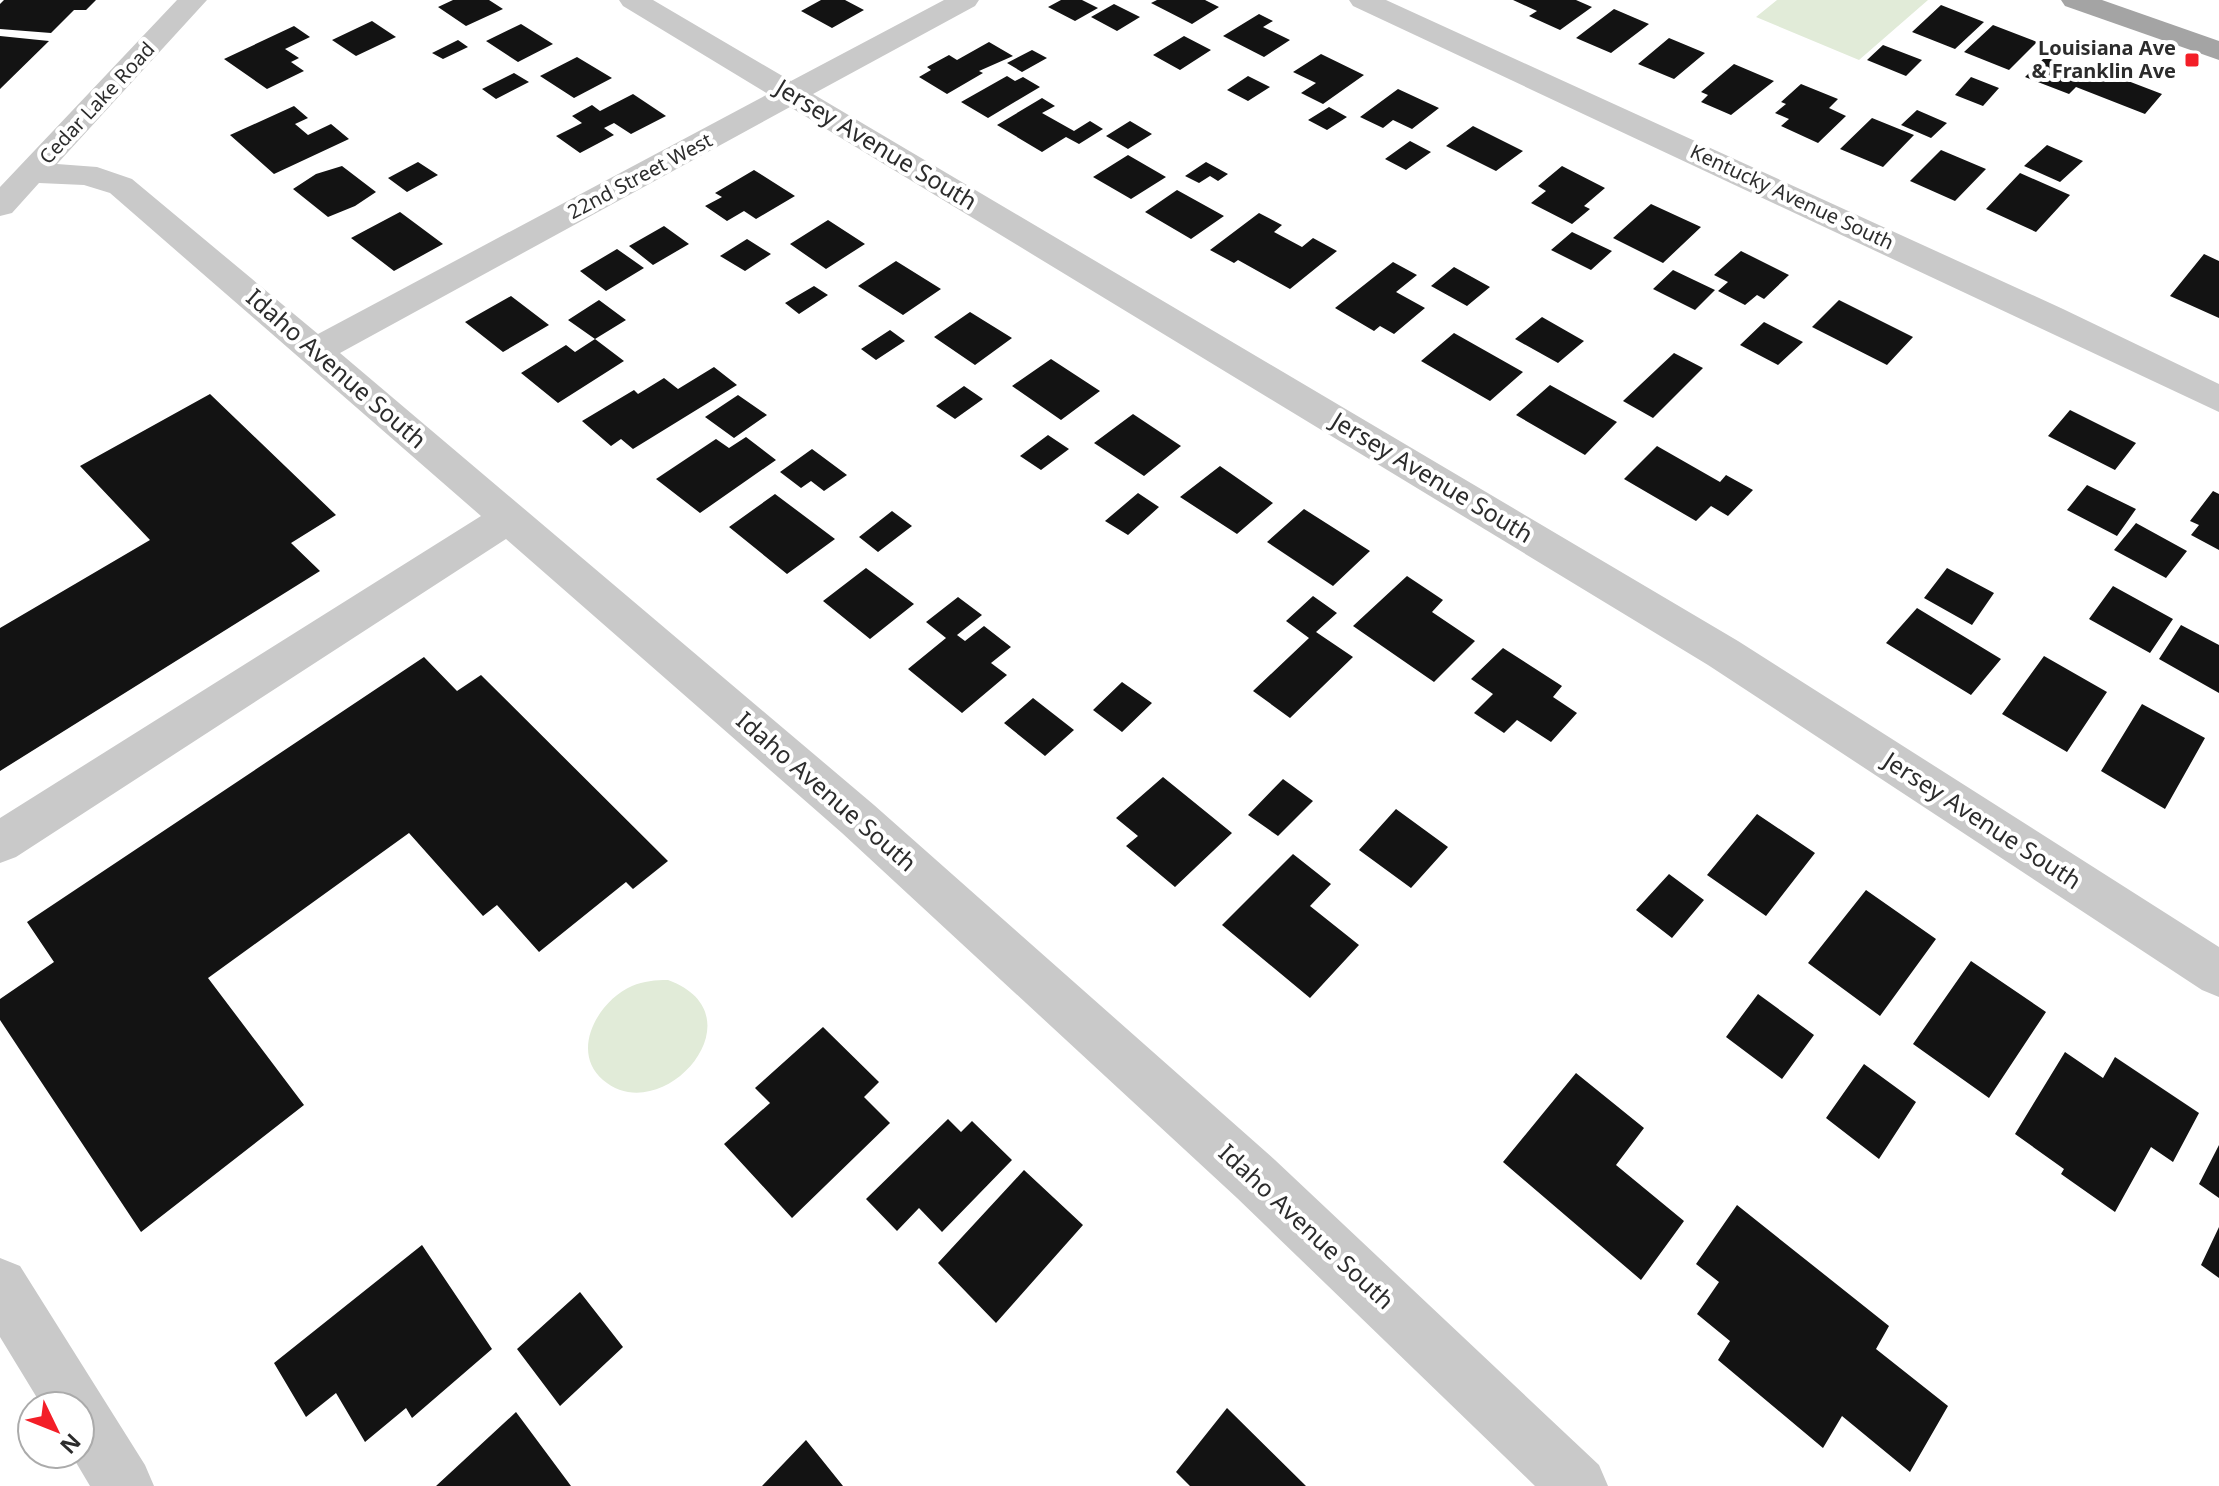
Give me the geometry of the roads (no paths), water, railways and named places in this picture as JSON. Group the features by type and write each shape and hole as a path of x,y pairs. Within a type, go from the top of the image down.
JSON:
{"main road":[{"path":"2075,0 2219,51"}],"street":[{"name":"Cedar Lake Road","path":"0,206 193,0"},
{"name":"Jersey Avenue South","path":"633,0 1723,653 2219,974"},
{"name":"22nd Street West","path":"315,351 965,0"},
{"name":"Kentucky Avenue South","path":"1363,0 2051,317 2219,399"},
{"name":"Idaho Avenue South","path":"30,173 77,175 119,183 917,872 1256,1179 1578,1486"},
{"path":"0,843 508,518"},
{"path":"0,1286 65,1390"},
{"path":"96,1440 124,1486"}],"place":[{"name":"Louisiana Ave & Franklin Ave","path":"2192,60"}]}
